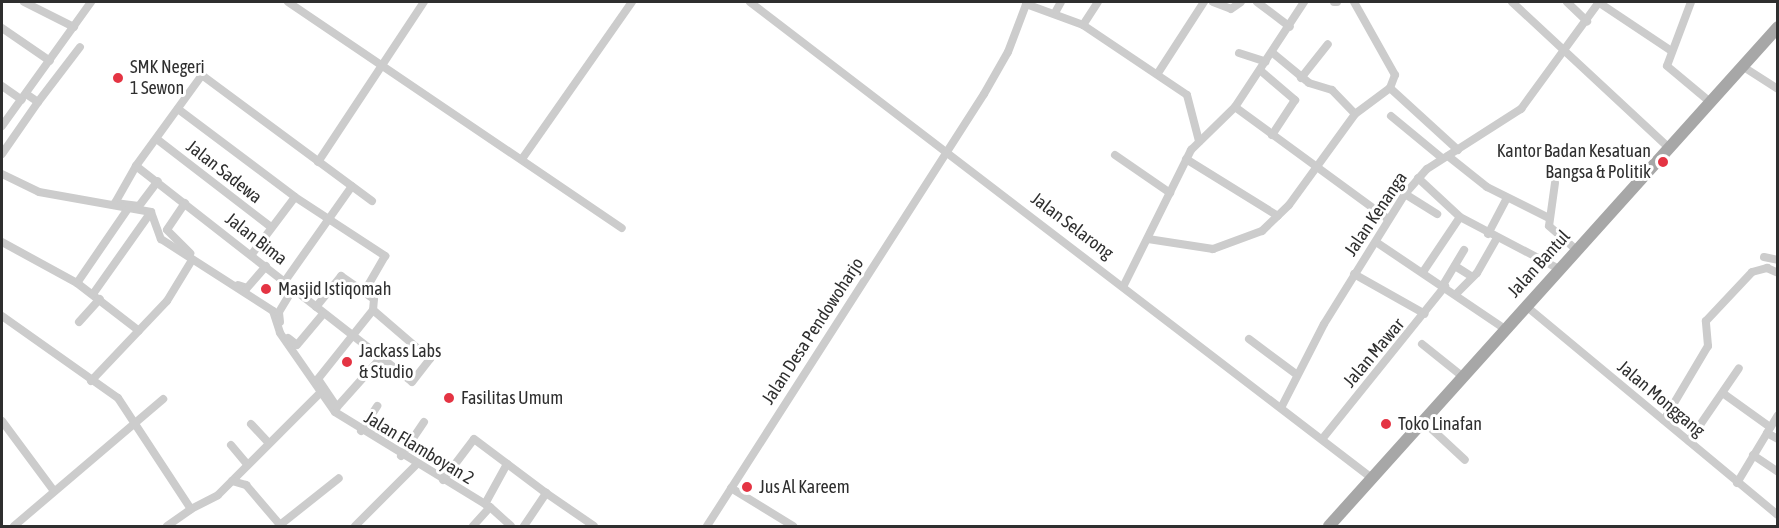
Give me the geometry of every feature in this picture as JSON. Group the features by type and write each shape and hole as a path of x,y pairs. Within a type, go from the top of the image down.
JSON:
{"main road":[{"name":"Jalan Bantul","path":"1329,526 1577,249 1666,145 1710,102 1778,27"}],"street":[{"path":"24,2 74,27"},
{"path":"2,124 24,97 91,2"},
{"path":"288,2 622,228"},
{"path":"318,162 384,67 424,2"},
{"path":"522,159 632,2"},
{"name":"Jalan Selarong","path":"750,2 946,153 1124,285 1373,478"},
{"path":"1056,11 1061,2"},
{"path":"1083,25 1098,2"},
{"path":"1158,73 1204,2"},
{"path":"1213,2 1231,9 1241,2"},
{"path":"1257,2 1290,27"},
{"path":"1124,285 1186,159 1199,141 1235,107 1274,54 1304,2"},
{"path":"1148,239 1226,248 1262,231 1278,216 1316,162 1355,114 1390,88 1395,79 1391,66 1354,2"},
{"path":"1512,2 1565,54 1666,145"},
{"path":"1567,2 1587,21"},
{"path":"1598,2 1670,50"},
{"name":"Jalan Kenanga","path":"1282,406 1296,374 1354,274 1405,194 1418,178 1445,157 1515,115 1565,54 1598,2"},
{"path":"1691,2 1670,50 1668,69 1710,102"},
{"path":"1026,3 1056,11 1083,25 1158,73 1190,97 1199,141"},
{"name":"Jalan Desa Pendowoharjo","path":"706,526 946,153 1008,52 1026,3"},
{"path":"2,28 50,61"},
{"path":"1301,78 1328,44"},
{"path":"2,154 80,47"},
{"path":"1239,53 1266,62"},
{"path":"1274,54 1301,78 1332,90 1355,114"},
{"path":"1742,66 1778,89"},
{"path":"1261,71 1295,100 1272,135"},
{"path":"158,181 139,206 115,203 137,165 158,140 197,78 206,76 372,201"},
{"path":"2,86 38,102"},
{"path":"1390,88 1458,150"},
{"path":"1235,107 1272,135 1316,162 1388,219"},
{"path":"178,109 294,197 385,256 365,290"},
{"path":"1391,116 1445,157 1507,198 1549,218"},
{"name":"Jalan Sadewa","path":"158,140 272,227"},
{"path":"1115,156 1170,193"},
{"path":"1186,159 1278,216"},
{"name":"Jalan Bima","path":"137,165 252,254 379,360 412,382 430,361 424,353 373,309"},
{"path":"2,174 39,192 151,213 93,294"},
{"path":"1418,178 1460,217 1488,234 1559,269"},
{"path":"1555,183 1549,226 1577,249"},
{"path":"285,281 352,186"},
{"path":"1405,194 1437,214"},
{"path":"252,254 294,197"},
{"path":"1488,234 1507,198"},
{"path":"185,203 168,226 170,238 242,288 266,266"},
{"path":"76,283 127,210"},
{"name":"Jalan Flamboyan 2","path":"151,213 157,234 192,260 273,311 280,333 319,394 361,431 487,506 511,526"},
{"path":"1424,272 1460,217"},
{"path":"1457,293 1497,238"},
{"path":"2,242 76,283 140,331"},
{"path":"1376,242 1457,293 1505,329"},
{"name":"Jalan Mawar","path":"1323,438 1425,314 1464,250"},
{"path":"1764,257 1778,260"},
{"path":"92,381 167,301 192,260"},
{"path":"1455,266 1471,276"},
{"path":"1664,420 1708,346 1706,321 1752,272 1767,268 1778,273"},
{"path":"1354,274 1425,314"},
{"path":"315,307 342,276 373,296 373,309 318,379 337,407 379,360"},
{"path":"293,289 278,317 291,343 298,344 323,314"},
{"path":"79,322 100,299"},
{"name":"Jalan Monggang","path":"1526,306 1778,515"},
{"path":"2,316 92,381 135,418 191,509"},
{"path":"1249,339 1296,374"},
{"path":"1422,344 1463,376"},
{"path":"1689,441 1724,394 1738,368"},
{"path":"168,526 232,481 246,463 319,394"},
{"path":"1724,394 1778,439"},
{"path":"14,526 135,418 163,399"},
{"path":"361,431 377,406"},
{"path":"1737,483 1778,415"},
{"path":"2,421 54,491"},
{"path":"1423,421 1466,460"},
{"path":"401,456 424,422"},
{"path":"251,424 268,442"},
{"path":"443,480 472,439 594,526"},
{"path":"231,445 246,463"},
{"path":"1753,455 1778,472"},
{"path":"355,526 417,464"},
{"path":"473,526 487,506 507,464"},
{"path":"232,481 243,483 280,526 339,478"},
{"path":"731,488 793,526"},
{"path":"524,526 546,493"}],"place":[{"name":"SMK Negeri 1 Sewon","path":"118,78"},
{"name":"Kantor Badan Kesatuan Bangsa & Politik","path":"1663,162"},
{"name":"Masjid Istiqomah","path":"266,289"},
{"name":"Jackass Labs & Studio","path":"347,362"},
{"name":"Fasilitas Umum","path":"449,398"},
{"name":"Toko Linafan","path":"1386,424"},
{"name":"Jus Al Kareem","path":"747,487"}]}
